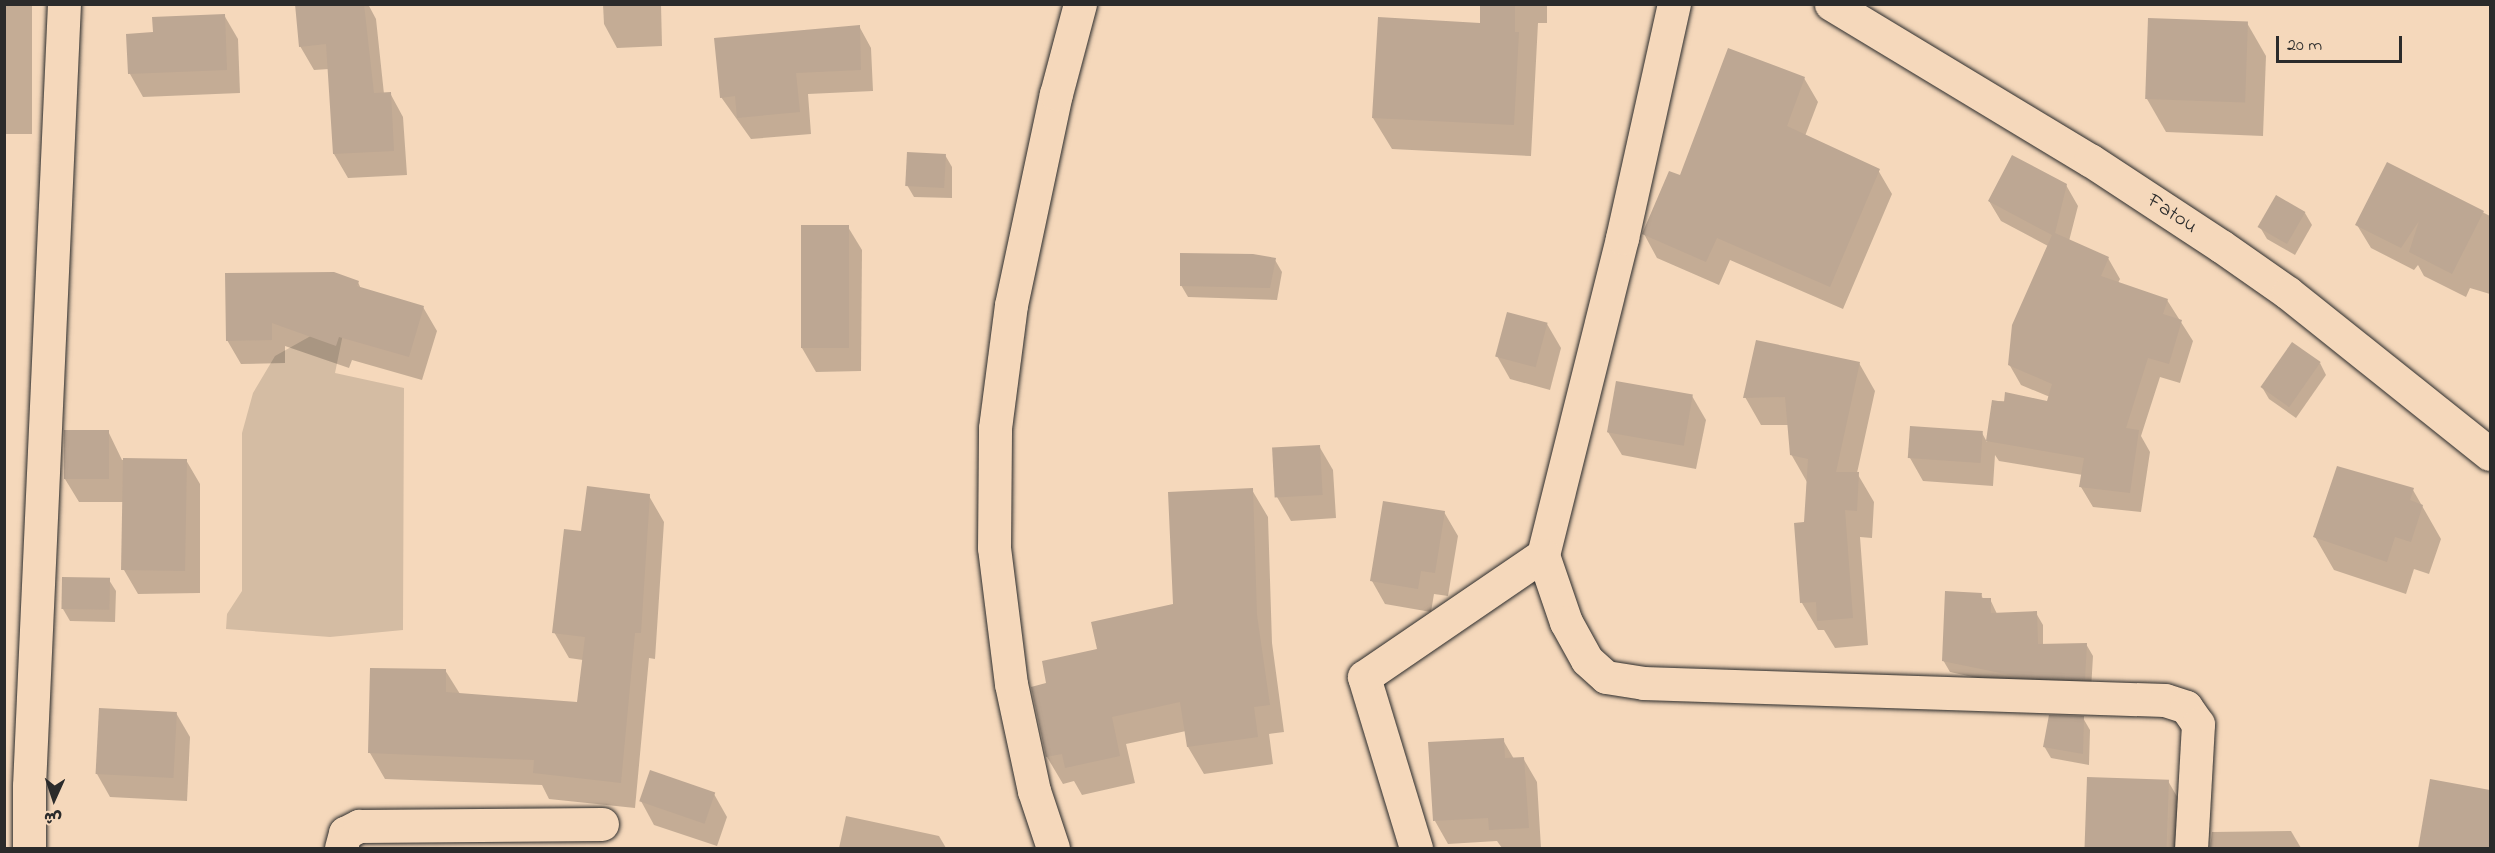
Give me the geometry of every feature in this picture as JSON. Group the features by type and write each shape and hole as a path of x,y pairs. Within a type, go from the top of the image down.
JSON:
{"street":[{"path":"29,849 16,786 64,4"},
{"path":"1053,849 1034,791 1011,684 994,548 995,428 1011,305 1056,94 1080,4"},
{"path":"1674,4 1622,238 1544,555 1566,621 1587,660 1606,677 1643,683 2165,700 2187,706 2198,724 2191,849"},
{"name":"Fatou","path":"1832,4 2090,160 2221,246 2288,293 2490,454"},
{"path":"1416,849 1364,677 1544,555"},
{"path":"341,849 345,833 359,826 602,824"}],"shaded area":[{"path":"325,328 343,334 335,373 404,388 403,630 330,637 226,629 227,614 242,591 242,433 253,393 275,356"}],"building":[{"path":"295,4 364,4 374,93 391,92 394,151 333,154 326,44 299,47"},
{"path":"1480,4 1515,4 1515,32 1519,32 1514,125 1372,118 1378,17 1480,23"},
{"path":"225,14 227,70 128,74 126,34 153,32 152,17"},
{"path":"2148,18 2248,21 2245,102 2145,99"},
{"path":"860,25 861,70 796,73 800,112 737,118 735,96 720,98 714,38"},
{"path":"1728,48 1805,77 1787,126 1880,169 1830,287 1717,238 1706,262 1642,234 1669,171 1680,175"},
{"path":"907,152 946,154 944,188 905,186"},
{"path":"2012,155 2067,184 2055,233 2109,257 2101,276 2168,299 2163,314 2182,320 2169,364 2148,358 2126,428 2139,430 2130,493 2079,487 2084,458 1986,441 1992,400 2004,402 2005,392 2047,401 2052,384 2008,365 2012,325 2052,235 1988,201"},
{"path":"2387,162 2484,211 2452,274 2409,252 2419,221 2401,248 2355,225"},
{"path":"2276,195 2305,212 2287,244 2258,227"},
{"path":"801,225 849,225 849,348 801,348"},
{"path":"1180,253 1253,254 1276,258 1270,288 1180,286"},
{"path":"334,272 359,281 357,286 424,306 409,357 339,337 336,346 272,323 272,340 226,341 225,273"},
{"path":"1507,312 1548,323 1536,367 1495,356"},
{"path":"1756,340 1860,362 1836,472 1859,472 1857,511 1845,510 1853,618 1817,621 1816,602 1800,603 1794,523 1804,522 1808,459 1790,455 1785,397 1743,398"},
{"path":"2292,342 2321,362 2289,407 2260,387"},
{"path":"1616,381 1693,395 1684,446 1607,432"},
{"path":"1910,426 1983,431 1981,463 1908,458"},
{"path":"64,430 109,430 109,479 64,479"},
{"path":"1320,445 1323,495 1275,497 1272,448"},
{"path":"123,458 187,459 185,571 121,570"},
{"path":"2337,466 2414,488 2410,500 2423,505 2411,542 2395,537 2387,562 2313,537"},
{"path":"587,486 650,494 641,633 635,633 621,783 533,773 534,760 368,753 370,668 446,669 446,692 577,702 585,637 552,633 564,529 581,531"},
{"path":"1253,488 1257,615 1270,705 1254,707 1258,737 1187,747 1180,702 1112,717 1120,756 1065,768 1062,754 1046,757 1031,687 1046,683 1042,661 1097,649 1091,622 1173,604 1168,492"},
{"path":"1383,501 1445,511 1435,573 1421,571 1418,589 1370,581"},
{"path":"62,577 110,578 109,610 61,609"},
{"path":"1945,591 1982,593 1981,598 1991,598 1991,613 2037,611 2038,644 2087,643 2085,679 2015,676 1942,661"},
{"path":"99,708 177,712 173,778 96,774"},
{"path":"2049,715 2084,716 2083,754 2043,747"},
{"path":"1504,738 1505,758 1524,757 1529,828 1489,830 1488,818 1433,821 1428,742"},
{"path":"650,770 715,792 704,824 639,801"},
{"path":"2087,777 2169,780 2167,848 2085,848"},
{"path":"2430,779 2490,790 2490,849 2418,849"}]}
